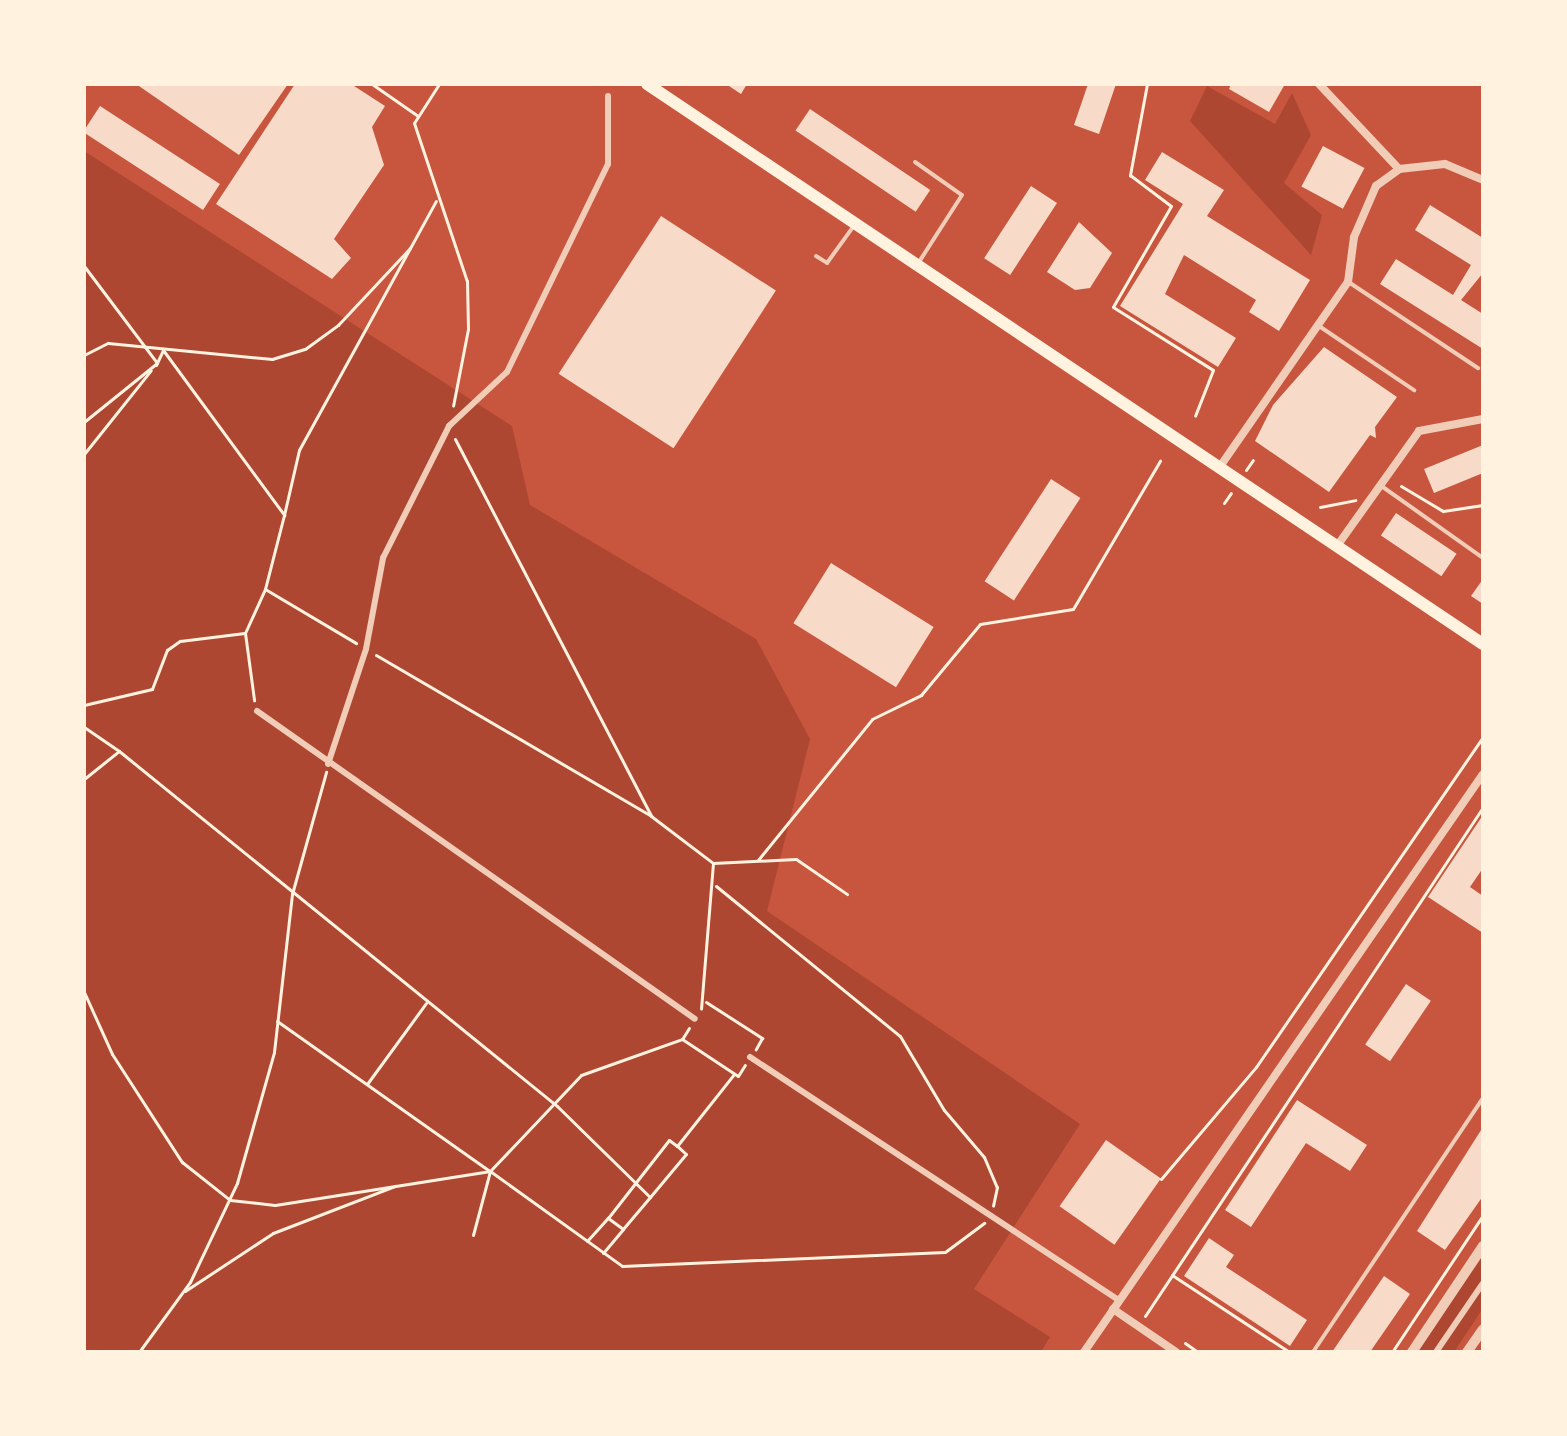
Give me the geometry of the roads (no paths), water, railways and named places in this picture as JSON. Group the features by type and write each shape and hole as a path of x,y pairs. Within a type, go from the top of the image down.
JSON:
{"main road":[{"path":"647,84 1483,644"}],"street":[{"path":"1319,84 1399,169"},
{"path":"328,764 366,649 383,558 449,426 507,372 608,164 608,96"},
{"path":"1219,468 1348,282 1363,208 1399,169 1445,164 1483,180"},
{"path":"1337,546 1378,484 1419,431 1483,419"},
{"path":"257,711 328,764 695,1019"},
{"path":"1084,1352 1483,774"},
{"path":"750,1057 1118,1300"},
{"path":"1412,1352 1483,1246"},
{"path":"1436,1352 1483,1283"},
{"path":"1113,1309 1176,1352"},
{"path":"1467,1352 1483,1329"}],"lane":[{"path":"915,162 962,195 917,264"},
{"path":"816,256 827,263 856,222"},
{"path":"1348,282 1478,368"},
{"path":"1317,325 1414,390"},
{"path":"1378,484 1483,558"},
{"path":"1313,1352 1483,1098"}]}
